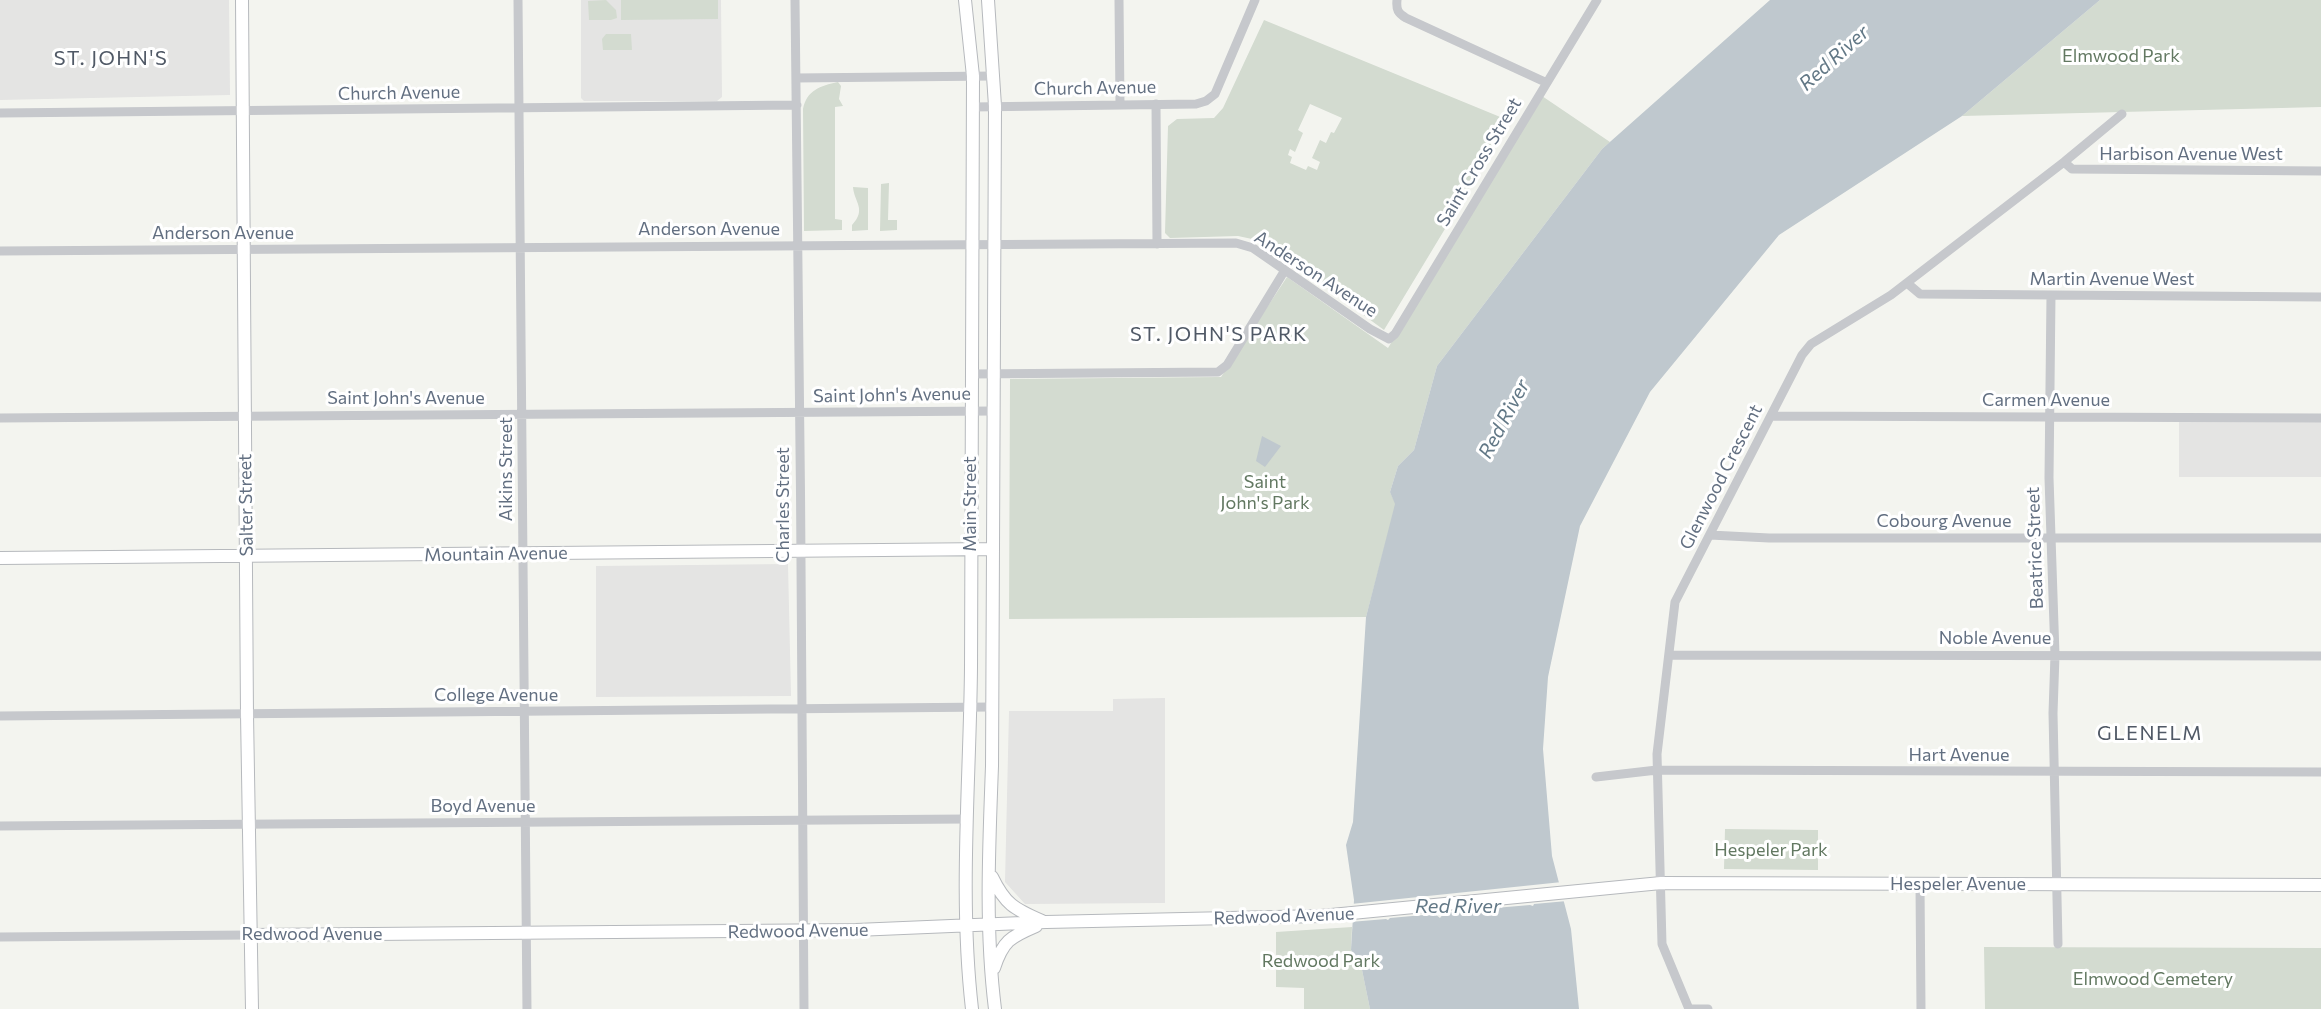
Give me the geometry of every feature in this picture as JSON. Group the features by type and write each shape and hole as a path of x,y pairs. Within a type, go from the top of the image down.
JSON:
{"main road":[{"name":"Salter Street","path":"242,0 247,714 252,1009"},
{"name":"Main Street","path":"964,0 972,76 970,709 967,819 969,981 972,1009"},
{"name":"Main Street","path":"988,0 995,106 989,870 991,979 995,1009"},
{"name":"Mountain Avenue","path":"0,558 992,549"},
{"path":"989,870 1006,903 1020,912 1046,922"},
{"name":"Hespeler Avenue","path":"1595,888 1661,883 2321,885"},
{"name":"Redwood Avenue","path":"250,934 803,931 1046,922 1321,916 1595,888"},
{"path":"991,979 1004,943 1015,935 1046,922"}],"street":[{"name":"Aikins Street","path":"518,0 527,1009"},
{"name":"Charles Street","path":"795,0 804,1009"},
{"path":"1119,0 1120,104"},
{"name":"Church Avenue","path":"972,107 1196,104 1206,101 1215,94 1255,0"},
{"path":"1397,0 1396,8 1406,18 1545,82"},
{"name":"Saint Cross Street","path":"1389,339 1395,334 1545,82 1597,0"},
{"path":"796,78 994,76"},
{"path":"1156,104 1156,244"},
{"name":"Church Avenue","path":"0,113 797,105"},
{"name":"Glenwood Crescent","path":"1689,1009 1662,944 1657,754 1676,602 1802,355 1811,344 1892,295 2064,162 2122,114"},
{"name":"Harbison Avenue West","path":"2064,162 2072,169 2321,171"},
{"name":"Anderson Avenue","path":"0,251 1236,243 1253,248 1370,329 1389,339"},
{"name":"Saint John's Avenue","path":"971,374 1218,372 1227,365 1286,270"},
{"name":"Martin Avenue West","path":"1907,283 1920,294 2321,297"},
{"name":"Beatrice Street","path":"2051,296 2049,478 2055,655 2058,944"},
{"name":"Saint John's Avenue","path":"0,418 993,411"},
{"name":"Carmen Avenue","path":"1771,416 2321,418"},
{"name":"Cobourg Avenue","path":"1710,534 1769,538 2321,538"},
{"name":"Noble Avenue","path":"1670,655 2321,656"},
{"name":"College Avenue","path":"0,716 801,708 970,709 992,707"},
{"name":"Hart Avenue","path":"1596,777 1657,770 2321,772"},
{"name":"Boyd Avenue","path":"0,826 967,819"},
{"path":"1920,885 1921,1009"},
{"name":"Redwood Avenue","path":"0,937 250,934"},
{"path":"1689,1009 1708,1009"}],"shaded area":[{"path":"0,0 229,0 230,95 0,100"},
{"path":"581,0 721,0 722,97 717,101 584,101 581,98"},
{"path":"2179,417 2321,417 2321,477 2179,477"},
{"path":"788,564 791,696 596,697 596,566"},
{"path":"1165,698 1165,903 1025,904 1005,882 1009,711 1113,711 1113,699"}],"green space":[{"path":"606,0 616,10 617,18 589,20 588,1"},
{"path":"621,0 718,0 718,19 621,20"},
{"name":"Elmwood Park","path":"2100,0 2321,0 2321,107 1962,116"},
{"path":"1264,20 1510,121 1384,330 1313,278 1252,239 1238,236 1170,238 1165,233 1168,126 1177,119 1214,118 1223,108","holes":["1310,104 1342,118 1326,143 1320,140 1312,158 1320,162 1317,170 1308,166 1306,170 1290,163 1292,157 1288,155 1290,149 1295,152 1303,133 1298,130"]},
{"path":"606,34 631,34 632,50 603,50 602,39"},
{"path":"838,82 841,86 839,99 843,106 835,107 835,219 842,220 842,230 804,231 803,109 811,93 825,85"},
{"name":"Saint John's Park","path":"1542,96 1610,142 1602,149 1437,366 1414,450 1398,466 1390,492 1396,504 1366,617 1009,619 1010,379 1221,377 1287,277 1388,348"},
{"path":"889,183 888,220 897,220 897,230 880,231 881,184"},
{"path":"853,187 868,188 868,230 852,231 852,225 859,214"},
{"name":"Hespeler Park","path":"1725,829 1818,830 1818,870 1724,869"},
{"name":"Redwood Park","path":"1352,927 1351,950 1361,965 1370,1009 1304,1009 1304,988 1276,987 1276,932"},
{"name":"Elmwood Cemetery","path":"1984,947 2321,948 2321,1009 1985,1009"}],"water":[{"name":"Red River","path":"1770,0 2100,0 1962,116 1779,235 1650,392 1580,526 1548,677 1543,749 1552,856 1571,929 1579,1009 1370,1009 1361,965 1351,950 1354,900 1346,845 1353,822 1366,617 1395,504 1390,492 1398,466 1414,450 1437,366 1602,149"},
{"path":"1262,436 1281,446 1265,467 1256,461"}],"pier":[{"path":"1562,882 1567,901 1444,913 1440,918 1435,914 1350,922 1351,904"}],"district":[{"name":"ST. JOHN'S","path":"111,58"},
{"name":"ST. JOHN'S PARK","path":"1219,334"},
{"name":"GLENELM","path":"2150,733"}]}
